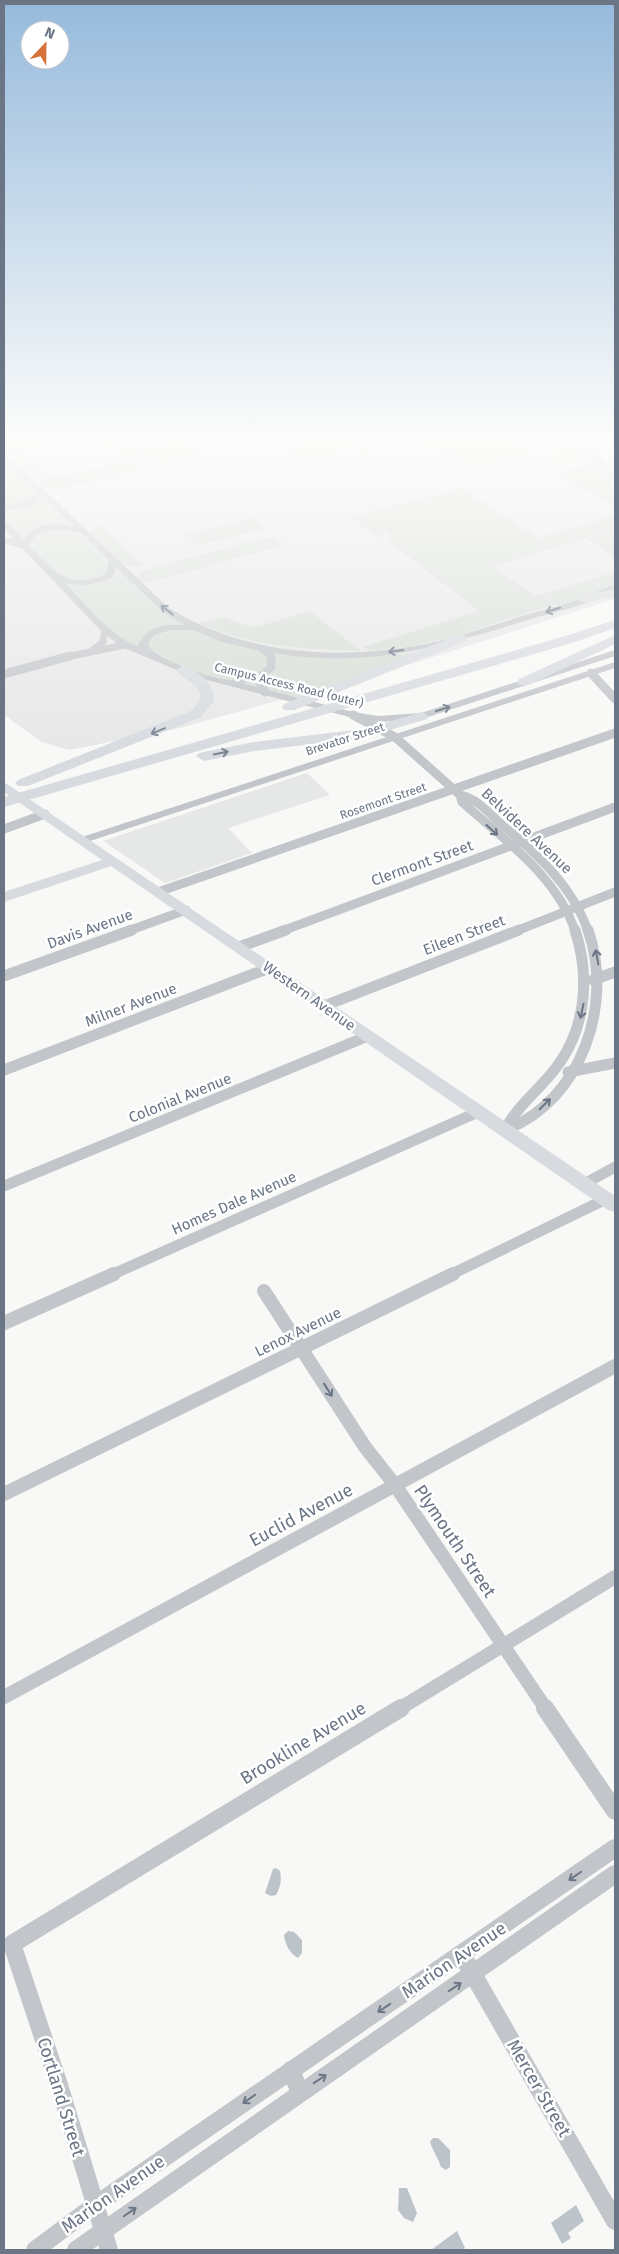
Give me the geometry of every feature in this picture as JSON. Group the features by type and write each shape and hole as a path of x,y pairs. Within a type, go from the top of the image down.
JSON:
{"highway":[{"path":"585,600 615,592"},
{"path":"4,791 559,634 615,614"},
{"path":"4,802 39,805 615,624"},
{"path":"188,740 310,700 461,638"},
{"path":"524,682 615,639"},
{"path":"4,791 196,714 206,701 207,692 202,682 183,670"},
{"path":"39,805 115,774 249,748 326,740 386,728 422,716"}],"main road":[{"name":"Western Avenue","path":"4,786 39,805 113,861 611,1202"},
{"path":"4,897 113,861"}],"street":[{"path":"97,545 166,610 198,628 260,647 294,653 349,655 415,649 461,638 585,600 615,588"},
{"name":"Campus Access Road (outer)","path":"25,546 105,630 125,645 183,670 349,714 386,728"},
{"path":"54,576 74,583 96,582 110,575 113,561"},
{"path":"154,658 144,649 143,644 151,633 169,627 198,628"},
{"path":"93,650 103,642 105,630"},
{"path":"4,674 93,650 125,645"},
{"path":"217,680 240,682 260,677 272,667 273,663 271,656 260,647"},
{"path":"422,716 615,654"},
{"name":"Brevator Street","path":"83,840 386,728 615,665"},
{"path":"591,673 615,699"},
{"path":"260,677 260,686 265,692"},
{"name":"Belvidere Avenue","path":"386,728 457,792 472,798 556,875 578,906 594,944 600,978 594,1025 572,1072 532,1117 521,1125 505,1130"},
{"name":"Rosemont Street","path":"158,892 457,792 615,733"},
{"name":"Belvidere Avenue","path":"457,792 462,802 550,885 567,911 580,943 586,981 580,1020 556,1070 510,1117 505,1130"},
{"path":"4,829 39,805"},
{"name":"Clermont Street","path":"239,947 615,807"},
{"name":"Eileen Street","path":"324,1006 615,892"},
{"name":"Davis Avenue","path":"4,976 186,910"},
{"name":"Milner Avenue","path":"4,1070 269,968"},
{"path":"586,981 615,972"},
{"name":"Colonial Avenue","path":"4,1186 368,1036"},
{"path":"556,1070 572,1072 615,1063"},
{"name":"Homes Dale Avenue","path":"4,1323 478,1112"},
{"path":"584,1184 615,1167"},
{"name":"Lenox Avenue","path":"4,1494 302,1348 611,1202"},
{"name":"Plymouth Street","path":"264,1291 365,1448 395,1485 615,1811"},
{"name":"Euclid Avenue","path":"4,1696 615,1366"},
{"name":"Brookline Avenue","path":"12,1944 406,1703 503,1647 615,1577"},
{"name":"Marion Avenue","path":"35,2250 94,2206 291,2070 462,1956 615,1848"},
{"name":"Marion Avenue","path":"76,2250 615,1874"},
{"name":"Cortland Street","path":"12,1944 59,2085 94,2206 109,2250"},
{"name":"Mercer Street","path":"462,1956 615,2221"},
{"path":"291,2070 300,2093"}],"shaded area":[{"path":"4,545 615,545 615,599 414,663 176,729 69,750 42,742 4,715"},
{"path":"24,545 97,545 138,585 184,622 198,628 280,651 370,656 416,653 304,699 243,683 245,682 225,681 173,666 105,630"},
{"path":"103,545 122,545 144,566 130,567 124,565"},
{"path":"236,545 284,545 142,584 137,577 142,571"},
{"path":"394,545 564,545 493,566 536,596 615,572 615,588 569,605 553,605 455,636 413,646 376,650 363,647 479,611"},
{"path":"596,545 615,545 615,558"},
{"path":"310,611 361,651 298,648 259,642 219,631 199,623 223,617 254,628"},
{"path":"307,773 330,795 228,828 252,853 165,883 103,841"},
{"path":"276,1868 280,1871 281,1878 279,1890 276,1895 271,1896 265,1893 273,1869"},
{"path":"288,1931 294,1932 302,1940 302,1953 298,1958 290,1951 285,1942 284,1935"},
{"path":"433,2138 438,2138 450,2150 450,2167 446,2170 441,2167 431,2145 430,2142"},
{"path":"399,2188 407,2188 417,2213 413,2222 404,2218 398,2210"},
{"path":"576,2205 584,2221 568,2233 571,2238 562,2244 551,2223"},
{"path":"457,2231 465,2248 463,2250 431,2250"}]}
